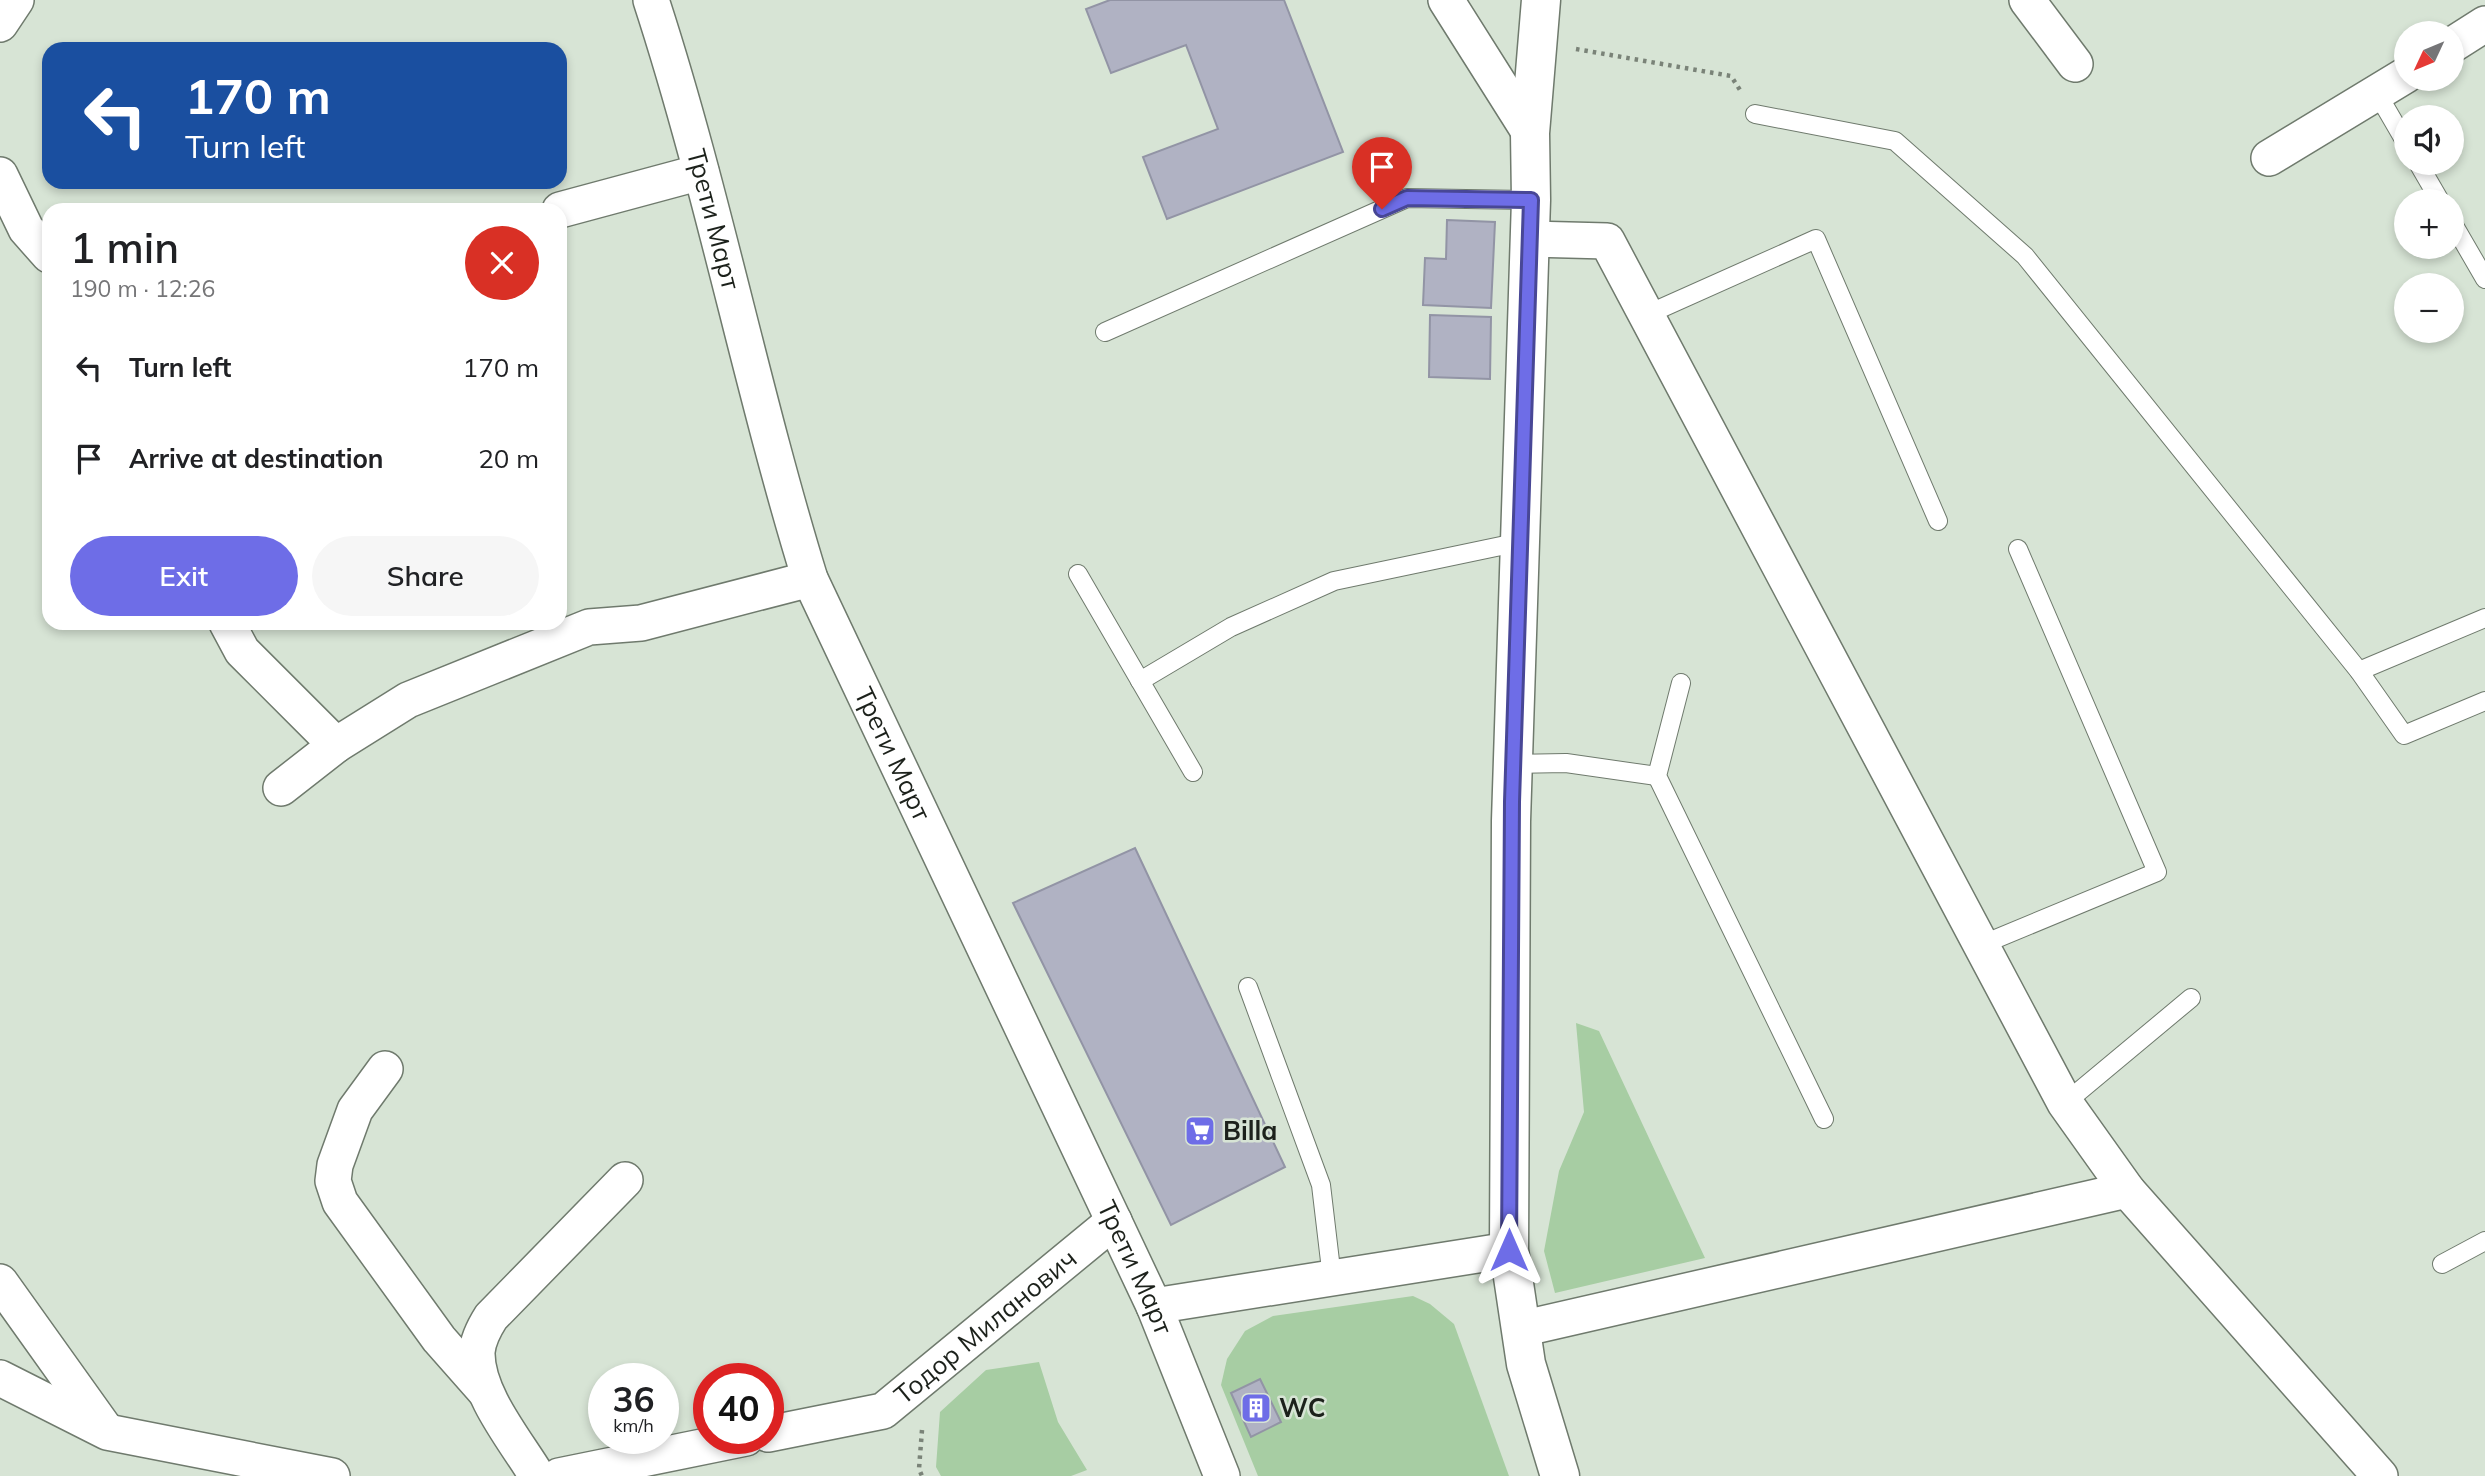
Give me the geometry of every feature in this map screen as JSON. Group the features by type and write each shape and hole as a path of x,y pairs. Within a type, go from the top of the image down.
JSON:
{"street":[{"path":"0,24 16,0"},
{"name":"Трети Март","path":"651,0 676,75 786,503 810,579 1154,1306 1222,1476"},
{"path":"1446,0 1530,133"},
{"path":"1541,0 1530,133 1530,239 1513,764 1509,1250 1526,1364 1560,1476"},
{"path":"2027,0 2075,64"},
{"path":"2464,37 2485,24"},
{"path":"2269,158 2394,82"},
{"path":"567,208 701,172"},
{"path":"0,175 26,229 42,247"},
{"path":"1530,239 1607,241 2065,1103 2126,1190 2381,1476"},
{"path":"281,788 336,745 408,700 589,627 642,622 810,579"},
{"path":"231,630 242,652 336,745"},
{"path":"384,1069 355,1110 335,1165 333,1181 340,1202 439,1339 484,1390 537,1476"},
{"path":"484,1390 477,1353 481,1334 491,1317 625,1180"},
{"path":"1521,1328 2126,1190"},
{"name":"Тодор Миланович","path":"784,1431 883,1411 1114,1221"},
{"path":"1154,1306 1509,1250"},
{"path":"0,1282 107,1432"},
{"path":"0,1378 107,1432 332,1476"},
{"path":"559,1476 693,1449"}],"lane":[{"path":"2377,93 2394,122"},
{"path":"1755,114 1895,141 2025,256 2359,671 2404,736 2485,701"},
{"path":"1105,332 1407,198 1531,200"},
{"path":"1646,316 1816,239 1938,521"},
{"path":"2464,243 2485,279"},
{"path":"1140,681 1231,627 1334,581 1520,542"},
{"path":"1981,945 2157,872 2018,549"},
{"path":"1078,574 1193,772"},
{"path":"2359,671 2485,618"},
{"path":"1681,683 1657,776 1824,1119"},
{"path":"1513,764 1566,763 1657,776"},
{"path":"1248,987 1321,1185 1332,1278"},
{"path":"2065,1103 2191,998"},
{"path":"2442,1264 2485,1241"}],"path":[{"path":"1538,42 1731,76"}],"green space":[{"path":"1576,1023 1599,1031 1705,1258 1555,1293 1544,1251 1559,1171 1584,1112"},
{"path":"1413,1296 1430,1304 1454,1324 1509,1476 1258,1476 1221,1385 1227,1359 1245,1331 1273,1316"},
{"path":"1039,1362 1058,1422 1087,1470 1071,1476 941,1476 936,1467 940,1412 986,1370"}],"building":[{"path":"1110,0 1284,0 1343,152 1167,219 1143,157 1218,129 1186,45 1111,73 1086,9"},
{"path":"1447,220 1495,222 1491,308 1423,305 1425,258 1446,259"},
{"path":"1430,315 1491,317 1490,379 1429,377"},
{"path":"1135,848 1285,1167 1171,1225 1013,903"},
{"name":"WC","path":"1260,1379 1281,1422 1251,1437 1231,1393"}],"place":[{"name":"Billa","path":"1200,1131"},
{"name":"WC","path":"1256,1408"}],"route":[{"path":"1382,209 1407,198 1531,200 1512,802 1509,1250"}]}
